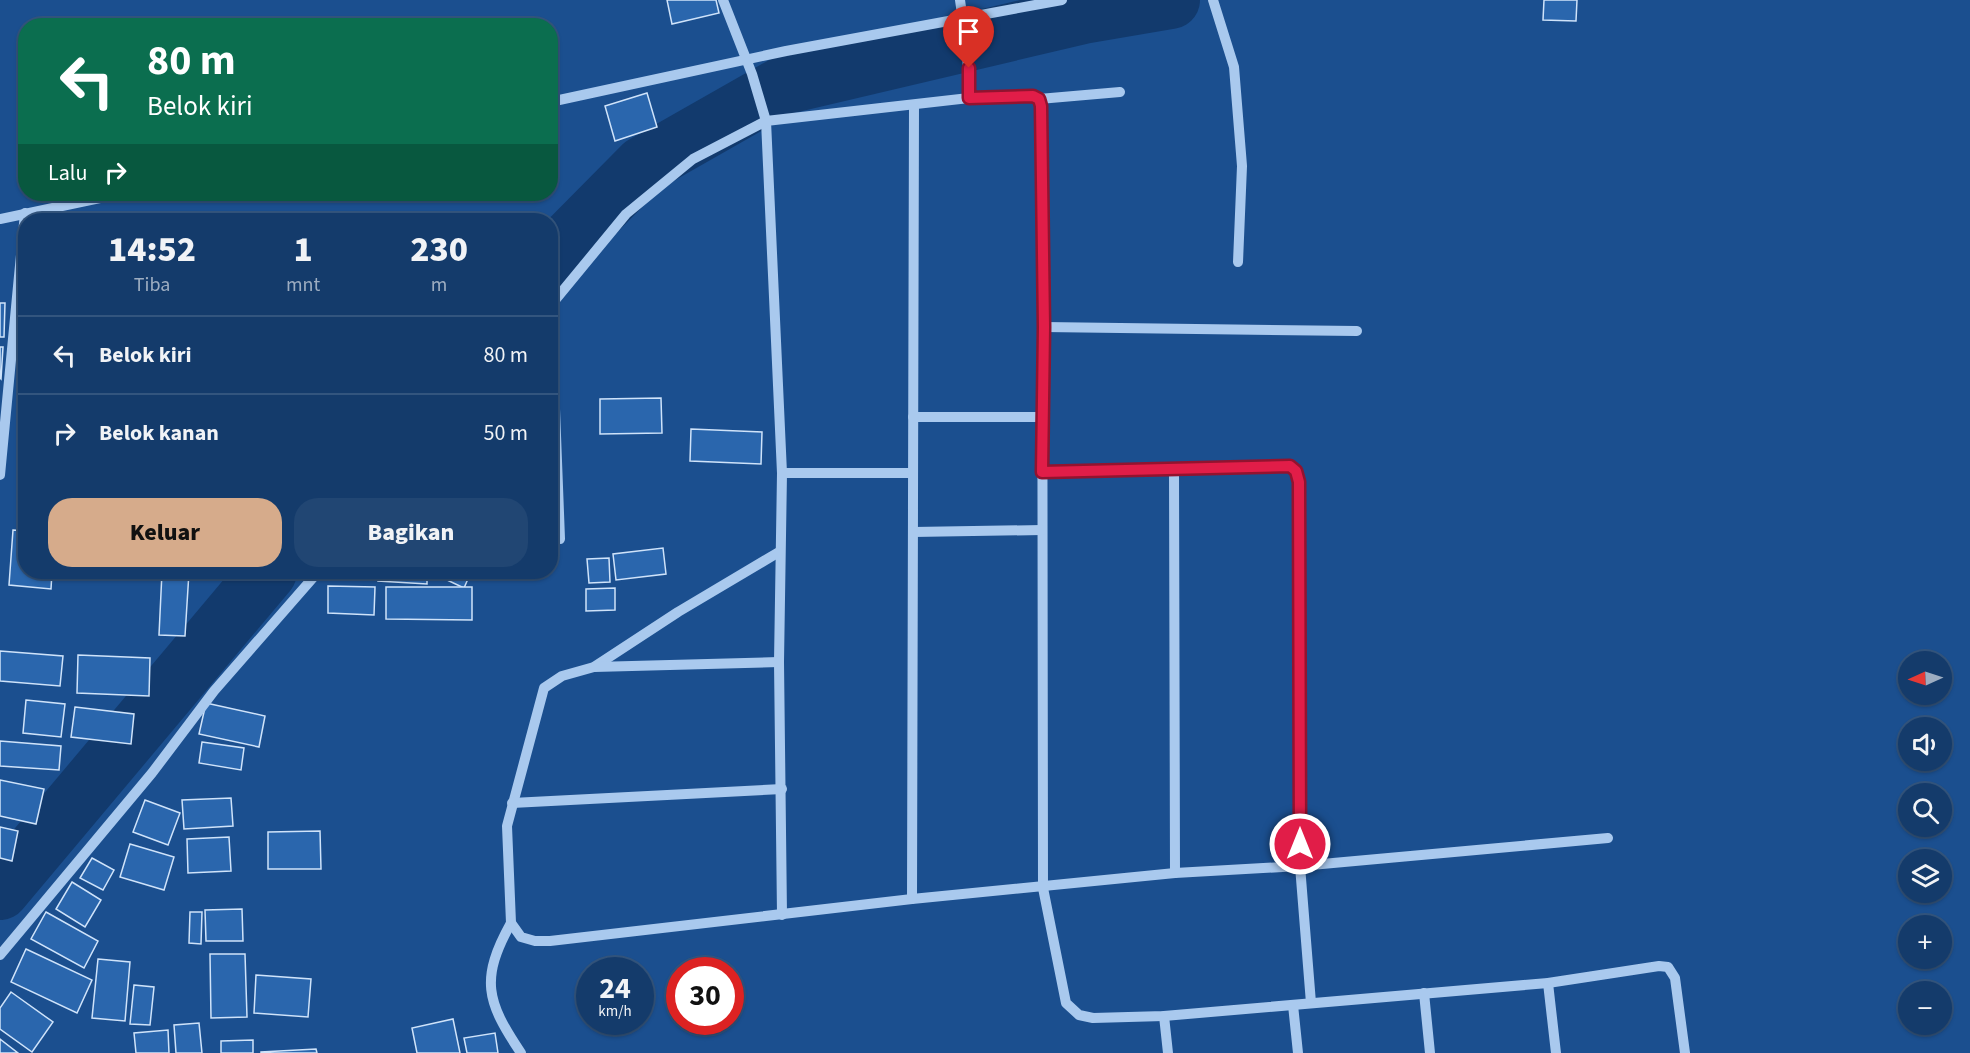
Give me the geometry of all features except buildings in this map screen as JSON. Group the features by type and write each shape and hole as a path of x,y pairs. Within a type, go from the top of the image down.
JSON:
{"street":[{"path":"723,0 752,74 766,121 782,473 779,552 782,915"},
{"path":"960,0 970,86 969,98"},
{"path":"558,100 746,60 1062,0"},
{"path":"1213,0 1234,67 1242,166 1238,262"},
{"path":"558,297 626,214 693,159 766,121 969,98 1033,96 1039,99 1120,92"},
{"path":"1039,99 1042,114 1044,327 1043,888 1061,988 1068,1006 1078,1015 1093,1018 1164,1016 1548,983 1651,966 1668,967 1675,978 1685,1053"},
{"path":"912,899 914,105"},
{"path":"25,213 84,201"},
{"path":"0,219 18,215"},
{"path":"0,475 18,286"},
{"path":"1044,327 1357,331"},
{"path":"913,417 1043,417"},
{"path":"1042,472 1293,467 1298,477 1300,866 1311,1004"},
{"path":"1174,469 1175,873"},
{"path":"782,473 913,473"},
{"path":"558,487 560,539"},
{"path":"913,532 1042,530"},
{"path":"594,667 779,552"},
{"path":"1,951 152,773 214,691 312,579"},
{"path":"521,1053 501,1024 492,998 489,973 496,951 511,923 507,826 544,688 562,676 594,667 779,662"},
{"path":"512,803 782,789"},
{"path":"511,923 521,937 535,941 550,941 912,899 1043,888 1175,873 1300,866 1608,838"},
{"path":"1548,983 1556,1053"},
{"path":"1424,993 1430,1053"},
{"path":"1293,1005 1298,1053"},
{"path":"1164,1016 1168,1053"}],"waterway":[{"path":"558,251 643,165 782,86 1083,15 1171,0"},
{"path":"0,891 262,579"}],"route":[{"path":"969,68 969,98 1033,96 1039,99 1041,106 1044,327 1042,472 1290,466 1296,471 1299,482 1300,844"}]}
